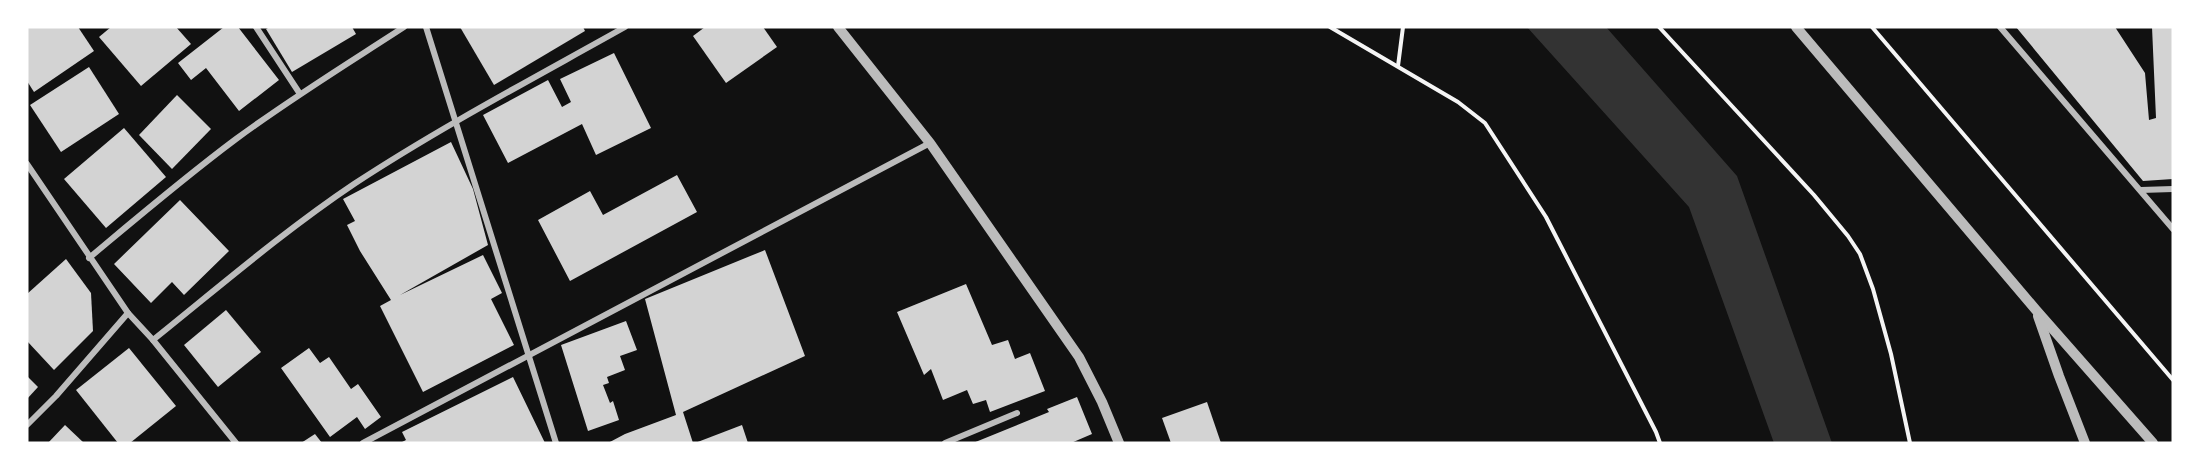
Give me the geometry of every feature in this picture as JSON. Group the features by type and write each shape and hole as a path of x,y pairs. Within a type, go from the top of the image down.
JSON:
{"street":[{"path":"256,27 300,94"},
{"path":"89,258 189,175 300,94 404,27"},
{"path":"426,27 556,443"},
{"path":"153,340 307,217 356,183 456,122 625,27"},
{"path":"838,27 930,143 1079,357 1102,402 1119,443"},
{"path":"1796,27 2036,310 2153,443"},
{"path":"2000,27 2173,229"},
{"path":"363,443 930,143"},
{"path":"27,164 128,314 153,340 236,443"},
{"path":"2141,190 2173,189"},
{"path":"2036,310 2058,375 2085,443"},
{"path":"27,425 56,396 128,314"},
{"path":"945,443 1017,413"}],"path":[{"path":"1330,27 1458,102 1485,123 1546,217 1660,443"},
{"path":"1398,66 1402,27"},
{"path":"1659,27 1814,195 1860,254 1874,289 1892,354 1910,443"},
{"path":"1872,27 2173,380"}],"shaded area":[{"path":"1527,27 1606,27 1737,176 1832,443 1774,443 1689,207"}],"building":[{"path":"27,27 78,27 94,51 34,92 27,81"},
{"path":"111,27 176,27 191,44 141,86 99,37"},
{"path":"224,27 238,27 279,80 239,111 206,68 191,80 178,63"},
{"path":"270,27 352,27 356,34 292,72 266,29"},
{"path":"460,27 583,27 585,31 494,85"},
{"path":"705,27 763,27 777,47 726,83 693,36"},
{"path":"2016,27 2115,27 2145,73 2149,120 2156,118 2152,27 2173,27 2173,179 2143,181"},
{"path":"614,53 651,128 596,155 582,124 508,163 483,115 548,80 562,107 571,102 560,79"},
{"path":"89,67 119,114 61,152 30,105"},
{"path":"177,95 211,129 172,169 139,135"},
{"path":"124,128 166,177 106,228 64,179"},
{"path":"451,142 473,189 488,245 400,295 483,255 502,293 491,299 514,345 423,392 380,306 391,300 360,251 347,225 355,221 343,199"},
{"path":"677,175 697,212 570,281 538,220 590,191 603,215"},
{"path":"180,200 229,251 184,295 172,282 151,303 114,264"},
{"path":"765,250 805,356 683,412 693,443 608,443 625,434 676,415 645,299"},
{"path":"66,259 91,293 93,331 54,370 27,341 27,294"},
{"path":"966,284 992,345 1008,340 1015,359 1030,353 1045,391 990,412 986,400 973,404 967,390 943,400 931,369 924,375 897,312"},
{"path":"226,310 261,352 218,387 184,345"},
{"path":"626,321 637,350 620,356 625,370 607,377 609,383 603,385 610,403 613,401 619,420 588,431 561,345"},
{"path":"129,348 176,406 130,443 118,443 76,390"},
{"path":"309,348 320,363 329,357 351,389 358,384 381,417 365,429 357,417 330,437 281,368"},
{"path":"27,376 38,387 27,399"},
{"path":"513,377 545,443 400,443 406,440 402,432"},
{"path":"1077,397 1092,434 1071,443 973,443 1049,412 1047,409"},
{"path":"1207,402 1221,443 1171,443 1162,418"},
{"path":"65,425 84,443 48,443"},
{"path":"742,425 748,443 695,443"},
{"path":"315,434 322,443 301,443"}]}
